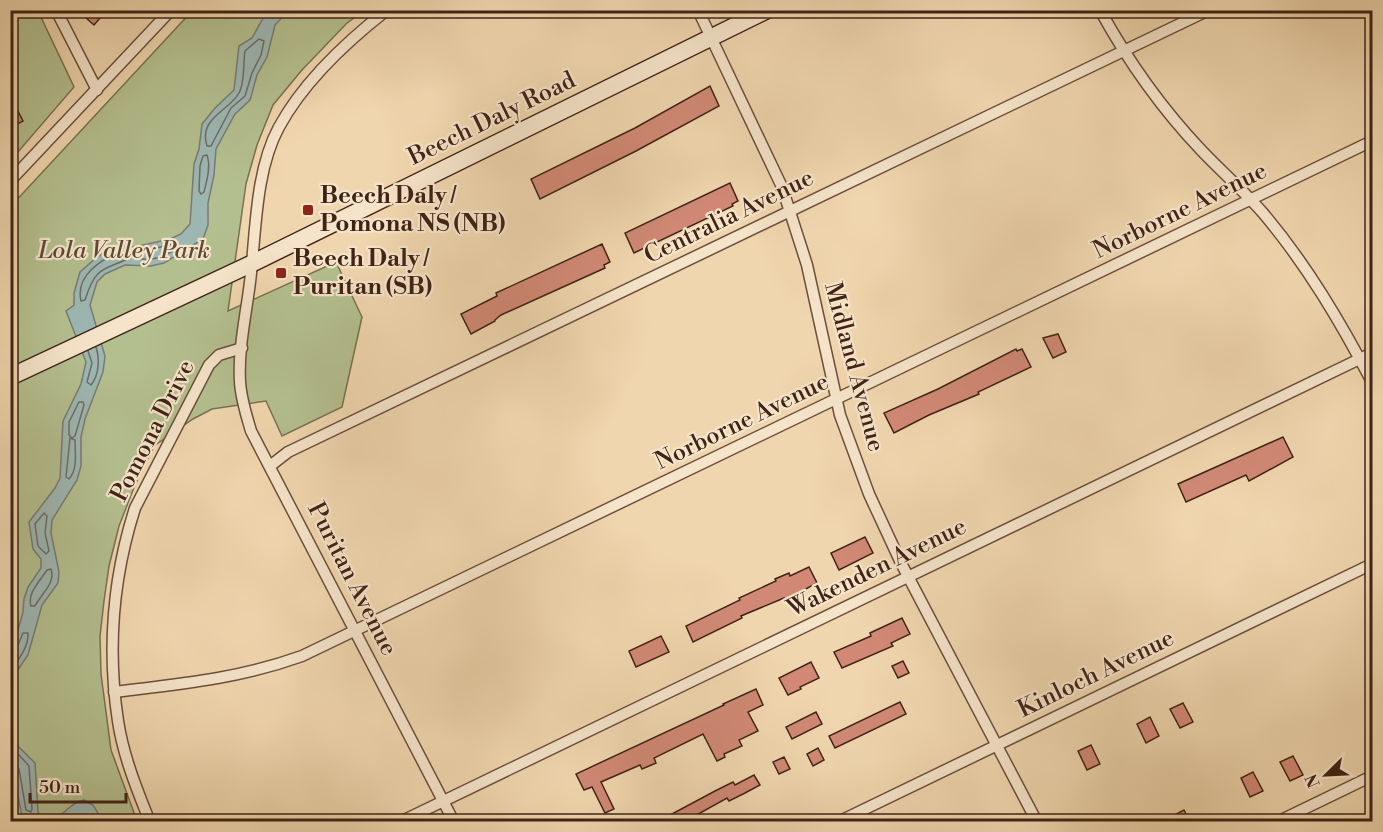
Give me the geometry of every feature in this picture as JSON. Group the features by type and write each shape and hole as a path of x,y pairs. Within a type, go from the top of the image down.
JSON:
{"main road":[{"name":"Beech Daly Road","path":"10,377 252,263 766,10"}],"street":[{"path":"56,10 97,90"},
{"path":"10,181 171,10"},
{"path":"242,348 262,176 272,143 279,127 308,84 387,10"},
{"name":"Midland Avenue","path":"698,10 771,160 807,265 840,415 869,494 908,576 1037,822"},
{"path":"1100,10 1124,51 1170,114 1202,151 1262,212 1306,268 1372,382"},
{"name":"Centralia Avenue","path":"270,466 288,452 1209,10"},
{"name":"Norborne Avenue","path":"114,693 212,681 261,670 302,656 1372,141"},
{"name":"Puritan Avenue","path":"242,348 240,380 244,408 251,431 454,822"},
{"name":"Pomona Drive","path":"150,822 132,777 124,749 114,693 111,641 122,556 135,508 209,364 219,355 242,348"},
{"name":"Wakenden Avenue","path":"400,822 1372,353"},
{"name":"Kinloch Avenue","path":"838,822 1372,564"},
{"path":"1277,822 1372,776"}],"green space":[{"path":"11,11 38,11 74,87 11,160"},
{"name":"Lola Valley Park","path":"192,11 363,11 346,24 302,70 273,105 257,145 246,184 228,311 336,262 362,317 342,407 282,436 266,401 212,409 154,446 119,526 109,566 100,636 101,674 111,750 137,821 11,822 11,206"}],"water":[{"path":"267,11 288,11 275,25 267,57 257,75 250,100 235,114 216,149 214,175 208,203 208,225 203,239 164,263 151,266 125,265 105,274 97,282 90,305 105,356 103,372 85,419 81,437 81,466 77,480 52,520 51,533 59,572 58,583 42,605 28,655 13,677 11,687 11,646 16,637 28,587 41,568 41,559 33,549 29,522 60,478 63,421 81,384 86,362 66,311 74,305 74,293 80,272 107,251 120,246 134,247 170,239 181,234 190,224 194,164 199,149 202,124 234,90 239,46 252,38"},
{"path":"11,730 19,747 35,763 38,812 42,817 50,818 61,815 72,805 84,800 93,805 103,821 23,821 11,767"}],"building":[{"path":"77,10 107,10 94,25"},
{"path":"710,86 719,106 540,199 531,179 635,128"},
{"path":"10,96 23,121 10,128"},
{"path":"730,183 738,201 732,204 733,206 634,253 625,233"},
{"path":"602,244 610,262 604,265 605,268 501,315 495,321 471,334 461,314 497,296 496,293"},
{"path":"1058,334 1066,352 1053,358 1043,338"},
{"path":"1016,349 1017,351 1022,349 1031,367 894,433 884,413 938,389"},
{"path":"1283,437 1293,457 1249,481 1246,475 1186,502 1178,484"},
{"path":"865,537 873,553 839,570 831,553"},
{"path":"809,567 817,583 785,600 784,598 741,616 742,618 693,642 686,626 776,581 775,579 789,573 790,576"},
{"path":"902,618 910,634 891,643 893,646 842,668 834,652 871,636 870,633"},
{"path":"661,636 669,652 636,667 629,651"},
{"path":"903,661 909,673 898,678 892,666"},
{"path":"811,662 819,678 788,695 779,678"},
{"path":"756,689 763,705 748,712 758,731 739,740 742,746 724,754 725,757 717,761 703,734 654,758 656,763 642,769 640,765 601,782 614,809 605,813 592,787 584,790 576,774"},
{"path":"900,702 906,714 835,748 829,736"},
{"path":"1183,703 1193,722 1180,728 1170,709"},
{"path":"816,712 822,724 792,739 786,727"},
{"path":"1150,717 1159,736 1146,743 1137,724"},
{"path":"1091,745 1100,764 1087,770 1078,751"},
{"path":"818,748 824,760 813,766 807,754"},
{"path":"1293,756 1303,775 1290,781 1280,762"},
{"path":"784,757 790,769 779,774 773,762"},
{"path":"1253,772 1263,791 1250,797 1241,778"},
{"path":"754,775 760,785 729,801 727,798 684,822 657,822 733,782 735,785"},
{"path":"1184,810 1190,822 1161,822"}],"place":[{"name":"Beech Daly / Pomona NS (NB)","path":"308,210"},
{"name":"Beech Daly / Puritan (SB)","path":"281,273"}]}
